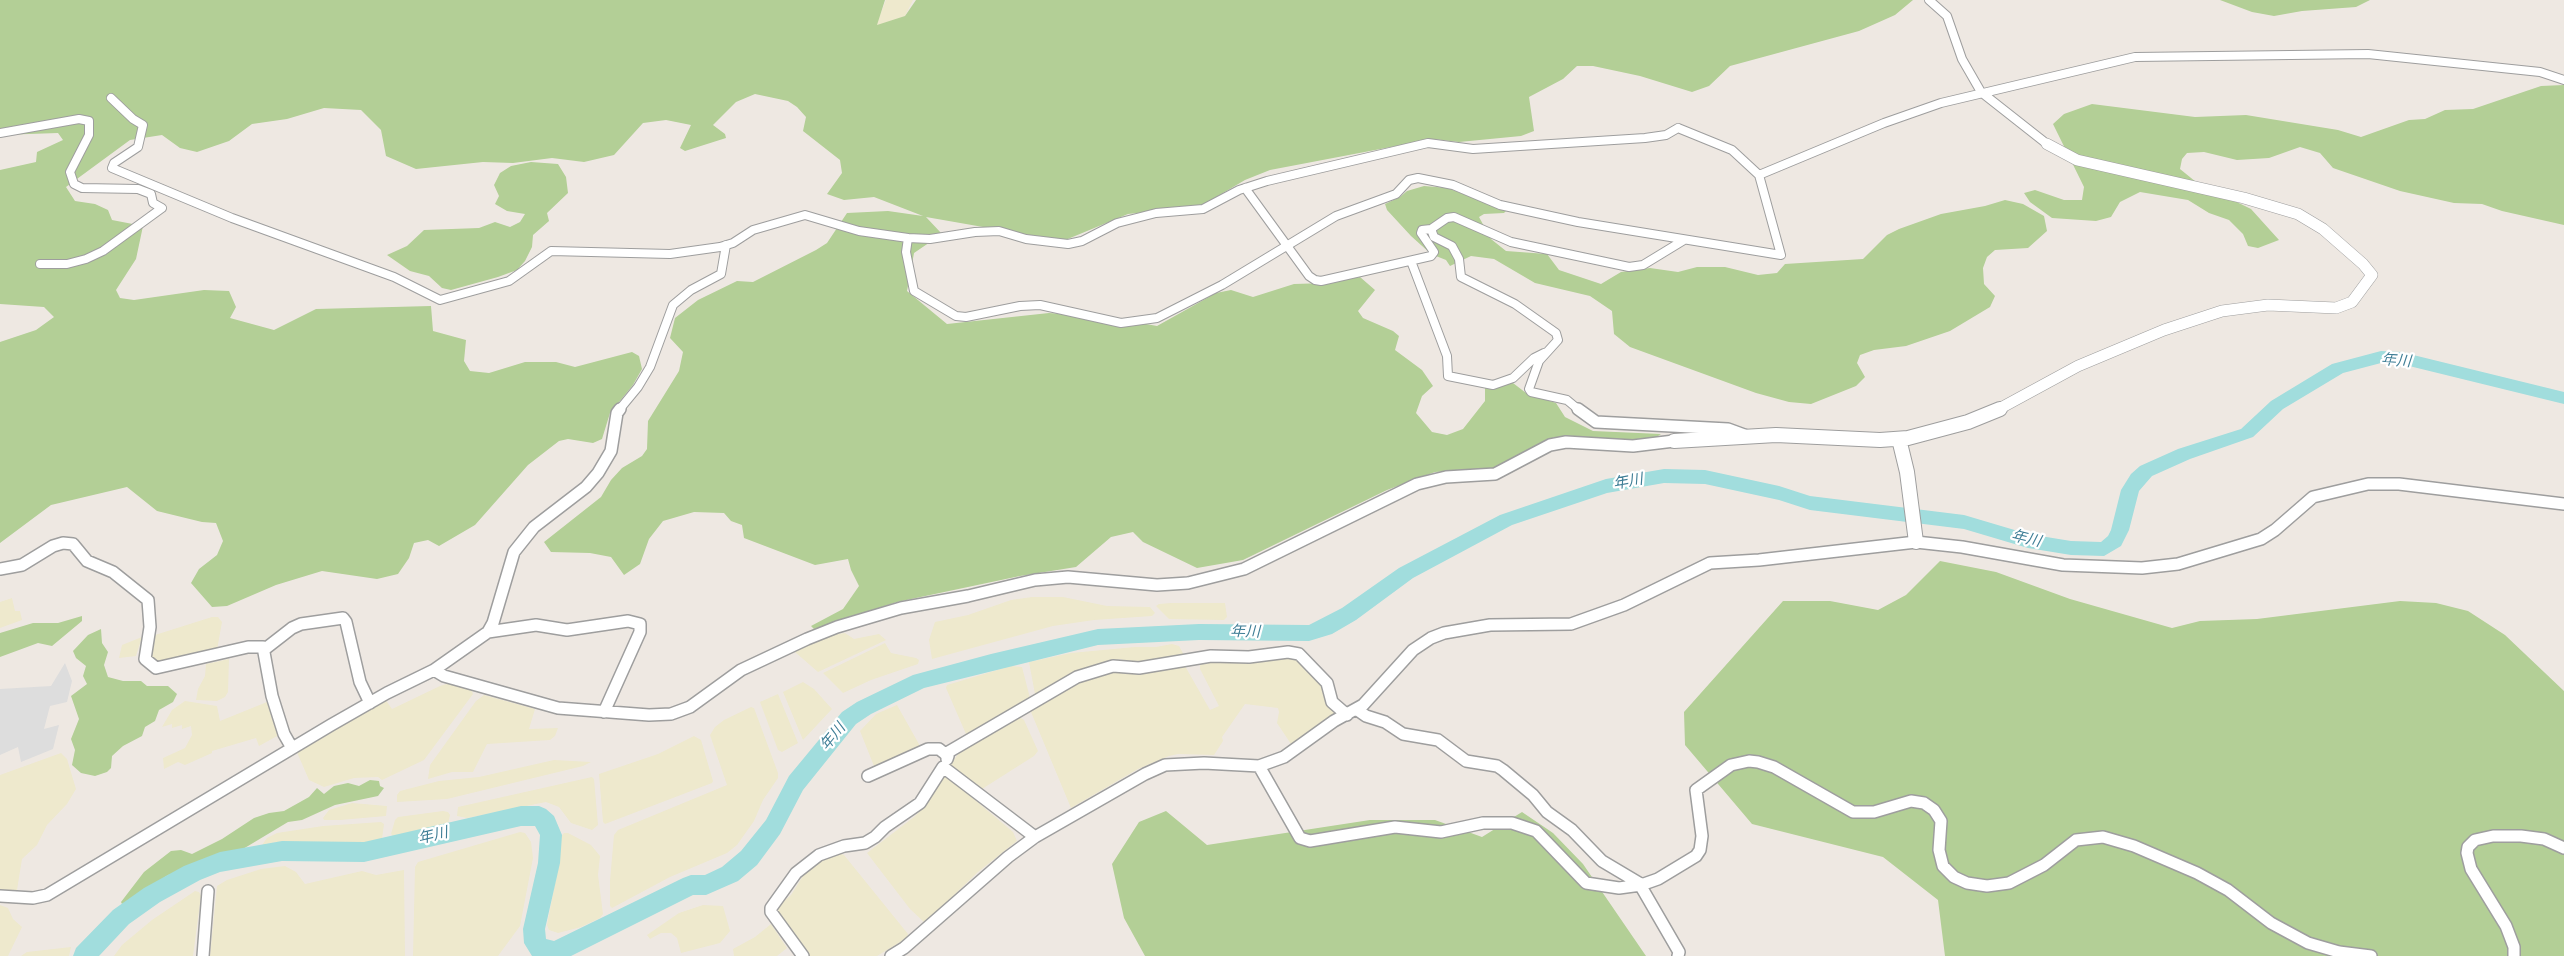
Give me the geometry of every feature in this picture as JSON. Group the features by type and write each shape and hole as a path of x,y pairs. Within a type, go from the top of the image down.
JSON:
{"street":[{"path":"434,670 444,676 530,702 558,708 650,715 671,714 690,707 742,670 807,640 837,627 901,608 968,596 1035,580 1068,577 1157,585 1188,583 1244,569 1417,484 1446,477 1494,474 1550,445 1566,442 1634,446 1674,441 1703,442 1748,436 1899,439 1968,422 2002,408 2078,366 2164,330 2222,311 2268,305 2336,308 2352,302 2370,280 2372,275 2362,264 2323,229 2298,214 2244,198 2078,160 2047,144 1981,92 1962,59 1946,16 1929,0"},
{"path":"1759,175 1884,123 1941,103 2135,57 2368,54 2540,72 2564,80"},
{"path":"111,98 133,119 143,125 138,147 114,164 112,168 232,218 394,277 440,300 509,281 551,251 670,254 726,245 753,230 805,215 860,231 908,238 930,239 975,232 999,231 1044,242 1068,244 1082,241 1117,223 1142,216 1203,209 1245,188 1428,143 1473,149 1495,146 1646,138 1666,135 1678,128 1732,150 1759,175 1781,255 1578,222 1500,205 1453,186 1418,178 1410,180 1396,194 1336,216 1222,286 1157,318 1121,323 1040,305 966,317 956,316 918,295 912,287 906,252 908,238"},
{"path":"0,133 79,119 88,121 89,135 79,158 70,172 74,184 82,188 138,189 151,194 154,198 153,203 162,208 103,251 86,259 67,264 40,264"},
{"path":"1245,188 1309,276 1321,281 1431,256 1434,252 1422,230 1431,229 1447,218 1454,218 1511,242 1629,267 1643,265 1684,240"},
{"path":"1431,229 1434,237 1452,246 1459,259 1461,277 1515,304 1556,333 1558,340 1539,361 1529,389 1567,400 1588,418 1596,422 1666,428 1728,429 1748,436"},
{"path":"488,632 518,546 534,527 586,487 598,474 610,451 616,413 638,387 650,367 671,310 681,297 721,274 726,245"},
{"path":"1411,261 1447,356 1448,376 1455,379 1493,385 1512,378 1534,358 1545,353"},
{"path":"1899,439 1907,472 1915,537"},
{"path":"891,956 916,937 1008,857 1035,837 1145,774 1166,765 1204,763 1258,766 1284,757 1351,712 1374,694 1413,650 1430,638 1444,633 1490,625 1571,624 1624,605 1710,563 1759,560 1915,537 2063,566 2142,568 2178,564 2261,539 2275,530 2306,501 2320,495 2368,484 2399,484 2564,504"},
{"path":"0,569 22,564 53,546 62,543 74,544 87,561 113,572 148,600 150,627 145,659 156,668 248,647 258,646 265,648"},
{"path":"265,648 292,628 301,624 343,618 346,622 360,682 370,703"},
{"path":"0,896 33,898 47,895 292,748 370,703 434,670 488,632 536,625 567,630 628,621 640,624 640,632 604,712"},
{"path":"265,648 272,696 284,734 292,748"},
{"path":"946,754 1077,677 1113,666 1139,668 1211,656 1249,657 1288,652 1299,654 1328,683 1332,702 1351,712 1384,722 1403,734 1438,740 1466,761 1496,766 1503,770 1533,795 1547,812 1572,830 1602,861 1641,885 1679,952 1678,956"},
{"path":"868,776 928,749 939,750 946,754"},
{"path":"802,956 771,912 771,908 784,893 791,879 808,862 819,855 844,846 865,843 875,838 885,827 920,802 947,760 946,754"},
{"path":"1258,766 1300,838 1310,841 1395,827 1442,832 1483,823 1512,823 1536,831 1586,883 1619,888 1641,885 1669,873 1696,856 1700,850 1702,836 1696,790 1731,765 1748,761 1774,767 1828,800 1854,812 1874,812 1911,801 1924,803 1934,810 1941,821 1942,832 1939,850 1944,866 1954,877 1968,883 1987,886 2009,883 2044,865 2076,840 2103,837 2134,846 2197,873 2228,890 2271,923 2308,943 2339,952 2371,956"},
{"path":"943,767 1035,837"},
{"path":"2514,956 2514,947 2506,926 2471,869 2466,853 2468,847 2475,840 2493,836 2521,836 2544,840 2564,848"},
{"path":"202,956 208,891"}],"shaded area":[{"path":"886,0 913,0 905,16 878,26 876,25"},
{"path":"1032,597 1063,597 1107,606 1150,607 1155,613 1152,616 1094,620 1053,626 932,659 929,640 935,622 968,615 1011,600"},
{"path":"12,598 15,611 20,611 22,620 0,628 0,602"},
{"path":"1171,603 1225,603 1227,617 1224,620 1169,619 1156,606"},
{"path":"212,617 218,617 222,622 217,650 159,666 150,660 155,635"},
{"path":"845,633 854,639 879,634 886,640 818,672 795,652 797,649 831,635"},
{"path":"142,637 136,656 119,658 122,645"},
{"path":"885,643 891,653 916,658 919,660 918,664 871,680 843,693 823,673"},
{"path":"1172,644 1179,646 1184,655 1130,663 1121,659 1106,662 1039,695 1035,694 1029,662 1071,653 1156,647"},
{"path":"1295,657 1305,670 1324,688 1326,702 1336,715 1291,744 1277,723 1278,708 1245,704 1222,737 1223,741 1214,755 1178,754 1169,756 1138,769 1071,808 1031,712 1033,709 1070,685 1114,670 1185,666 1210,710 1219,706 1200,669 1202,662"},
{"path":"229,659 228,692 225,697 217,701 196,700 198,689 205,676 206,664"},
{"path":"65,663 72,681 67,702 50,706 44,729 59,725 53,749 21,762 18,747 0,755 0,689 51,686"},
{"path":"1011,666 1022,667 1030,698 966,734 946,688 947,685"},
{"path":"803,682 814,689 832,709 803,740 783,692"},
{"path":"450,683 471,689 473,694 424,760 382,780 378,777 354,778 324,787 309,780 296,750 385,699 392,709"},
{"path":"778,694 798,743 782,752 778,750 760,702"},
{"path":"484,695 535,709 529,729 558,728 555,736 550,740 487,744 473,772 452,772 428,779 430,765 476,701"},
{"path":"185,701 217,706 220,721 267,702 279,735 259,746 256,738 212,751 212,753 185,765 178,762 164,769 163,758 185,748 192,735 191,726 182,729 182,725 172,728 172,724 162,727 172,710"},
{"path":"897,705 920,746 874,766 860,731 876,714"},
{"path":"751,707 754,708 778,773 778,778 763,800 754,821 737,845 727,853 670,877 612,908 610,906 610,881 614,835 618,830 727,785 710,735 715,727 724,720"},
{"path":"1019,717 1024,720 1038,751 1034,756 982,789 951,764 958,754"},
{"path":"694,736 701,740 712,783 605,824 603,822 599,774 658,754"},
{"path":"61,753 67,759 76,789 67,804 47,825 37,845 22,859 17,890 14,892 0,890 0,775"},
{"path":"554,760 591,762 583,766 447,799 397,802 397,795 400,791 439,781 479,777"},
{"path":"944,774 1013,832 1017,841 978,872 925,923 910,909 867,853 914,817 924,807"},
{"path":"592,777 594,779 598,825 592,830 571,823 559,807 546,802 467,818 457,816 458,807"},
{"path":"352,803 387,806 386,816 324,820 323,818 329,810"},
{"path":"448,812 450,815 448,824 394,837 391,834 395,820 398,817"},
{"path":"381,822 384,824 382,839 378,842 276,842 262,845 267,838 277,833 323,826"},
{"path":"520,832 525,833 531,842 533,858 520,926 498,956 413,956 415,867 418,862"},
{"path":"564,833 568,833 591,845 600,856 598,875 603,914 600,918 581,927 558,933 549,930 547,925 558,868 560,838"},
{"path":"836,852 844,855 908,934 907,938 877,956 808,956 778,912 780,904 791,895 808,868 824,857"},
{"path":"285,866 296,872 305,884 362,871 376,875 404,870 405,956 210,956 217,886 227,880 261,869"},
{"path":"195,891 199,892 201,896 193,956 114,956 122,945 152,920"},
{"path":"0,905 8,908 13,919 22,927 8,956 0,956"},
{"path":"703,905 723,906 730,931 720,943 681,953 677,938 671,933 661,933 650,939 647,935 679,913"},
{"path":"771,924 787,948 777,956 734,956 733,949 755,937"},
{"path":"71,947 69,956 21,956 27,952"}],"green space":[{"path":"0,0 885,0 877,25 905,16 916,0 1913,0 1895,15 1859,31 1730,66 1709,86 1692,92 1640,76 1593,66 1577,66 1563,79 1529,97 1534,131 1521,136 1459,142 1433,139 1270,170 1245,180 1201,206 1128,214 1063,241 926,217 942,234 914,253 907,291 947,324 1049,313 1113,318 1157,326 1216,293 1231,290 1253,297 1294,284 1326,283 1360,277 1375,290 1358,311 1363,318 1393,331 1399,336 1395,350 1422,370 1433,386 1422,396 1416,413 1432,432 1447,435 1463,429 1485,401 1485,388 1491,381 1513,383 1526,393 1556,403 1565,417 1593,431 1661,434 1655,438 1637,441 1597,441 1554,437 1506,467 1435,472 1387,490 1243,560 1197,568 1143,542 1133,532 1111,537 1076,567 1020,576 897,602 814,629 811,626 843,609 859,586 848,559 815,565 744,538 742,525 731,521 724,513 694,512 663,521 649,539 640,564 624,575 611,557 590,553 551,552 544,542 601,497 611,480 622,468 642,456 647,449 648,421 679,371 683,352 670,338 675,318 698,300 737,281 753,282 816,250 827,243 847,213 888,211 923,216 874,197 844,200 827,194 842,173 840,160 803,131 806,117 797,107 788,101 755,94 736,102 713,125 725,134 726,138 685,151 680,148 691,125 666,120 643,123 614,155 584,162 552,158 513,163 483,162 416,169 386,156 381,130 361,110 324,108 287,119 252,124 229,141 197,152 180,148 162,135 130,140 66,187 75,201 95,204 108,210 112,220 143,226 136,259 116,290 120,298 134,300 204,290 229,291 236,307 230,318 274,330 316,309 431,306 433,331 466,340 464,361 470,371 489,373 525,362 556,362 575,367 632,352 639,356 642,369 633,385 610,413 602,439 593,443 568,439 559,441 528,465 475,525 439,546 428,540 414,543 409,558 398,574 377,579 322,571 276,585 227,606 212,607 191,583 199,569 217,555 223,541 216,523 202,522 157,511 127,487 51,505 0,543 0,342 36,330 54,317 44,307 0,304 0,170 36,162 37,152 63,140 58,133 0,135"},
{"path":"2220,0 2370,0 2356,7 2302,11 2274,16 2252,12"},
{"path":"2564,85 2564,225 2502,211 2482,204 2454,203 2400,191 2333,168 2320,153 2300,147 2269,158 2237,160 2204,152 2187,153 2182,159 2180,169 2196,182 2251,209 2279,240 2258,248 2248,246 2243,234 2229,220 2209,213 2188,200 2140,192 2120,202 2111,217 2096,221 2052,218 2030,202 2024,193 2035,190 2064,200 2082,200 2084,187 2053,124 2064,114 2092,104 2195,117 2246,115 2338,130 2361,137 2409,120 2425,119 2445,110 2473,109 2541,86"},
{"path":"531,162 558,164 566,177 568,193 547,213 549,221 533,235 532,247 525,261 517,270 451,290 442,288 429,276 410,271 387,255 407,246 424,230 479,228 495,222 510,227 520,222 525,214 507,211 495,204 499,196 494,185 500,173 511,166"},
{"path":"1424,186 1448,188 1506,211 1504,213 1484,214 1479,217 1491,239 1506,251 1547,254 1559,270 1601,284 1621,272 1650,268 1678,272 1697,267 1725,267 1758,275 1777,273 1785,264 1863,259 1887,235 1899,229 1941,214 1985,206 2005,200 2023,204 2044,216 2047,231 2028,248 1995,250 1987,257 1983,268 1984,284 1995,296 1990,307 1950,331 1906,346 1874,350 1860,355 1857,363 1865,377 1856,386 1811,404 1789,402 1756,393 1630,347 1614,334 1612,311 1590,296 1535,283 1494,259 1471,256 1450,266 1446,260 1431,254 1411,236 1387,210 1385,204 1400,197 1407,191"},
{"path":"1940,561 1996,572 2070,599 2172,628 2200,621 2257,619 2400,601 2436,603 2468,611 2505,635 2564,691 2564,956 1945,956 1938,900 1883,857 1752,824 1685,745 1684,712 1783,601 1830,601 1878,610 1906,595"},
{"path":"82,616 82,621 52,646 38,643 0,657 0,633 33,623 58,623"},
{"path":"101,629 102,643 108,652 104,665 108,677 123,681 141,681 147,686 168,686 177,694 173,702 159,710 155,721 145,727 142,736 123,746 112,756 111,768 107,772 95,776 81,773 72,765 75,750 71,739 79,719 71,696 87,684 83,676 86,666 76,658 73,651 88,635"},
{"path":"370,780 379,781 380,786 384,788 378,796 335,805 302,820 288,822 243,849 201,863 183,872 168,875 131,900 122,904 121,902 144,872 171,851 181,850 192,854 222,839 254,818 284,811 309,797 317,788 324,794 334,786 348,783 359,786"},
{"path":"1166,811 1207,845 1370,820 1435,820 1482,837 1522,812 1553,833 1583,864 1646,956 1145,956 1124,918 1112,864 1139,822"}],"waterway":[{"name":"年川","path":"84,956 121,917 152,895 192,873 220,862 282,851 364,852 389,848 521,816 539,816 547,823 551,835 549,863 534,929 535,943 542,951 554,952 576,943 691,885 706,885 730,874 749,858 773,827 796,783 849,718 864,708 920,681 1098,637 1199,632 1309,633 1325,628 1349,614 1406,573 1506,520 1606,486 1664,476 1705,477 1779,493 1810,503 1964,522 2028,541 2071,548 2104,549 2115,541 2120,530 2130,490 2137,479 2146,471 2184,454 2247,433 2277,405 2338,368 2381,357 2401,358 2564,398"}]}
